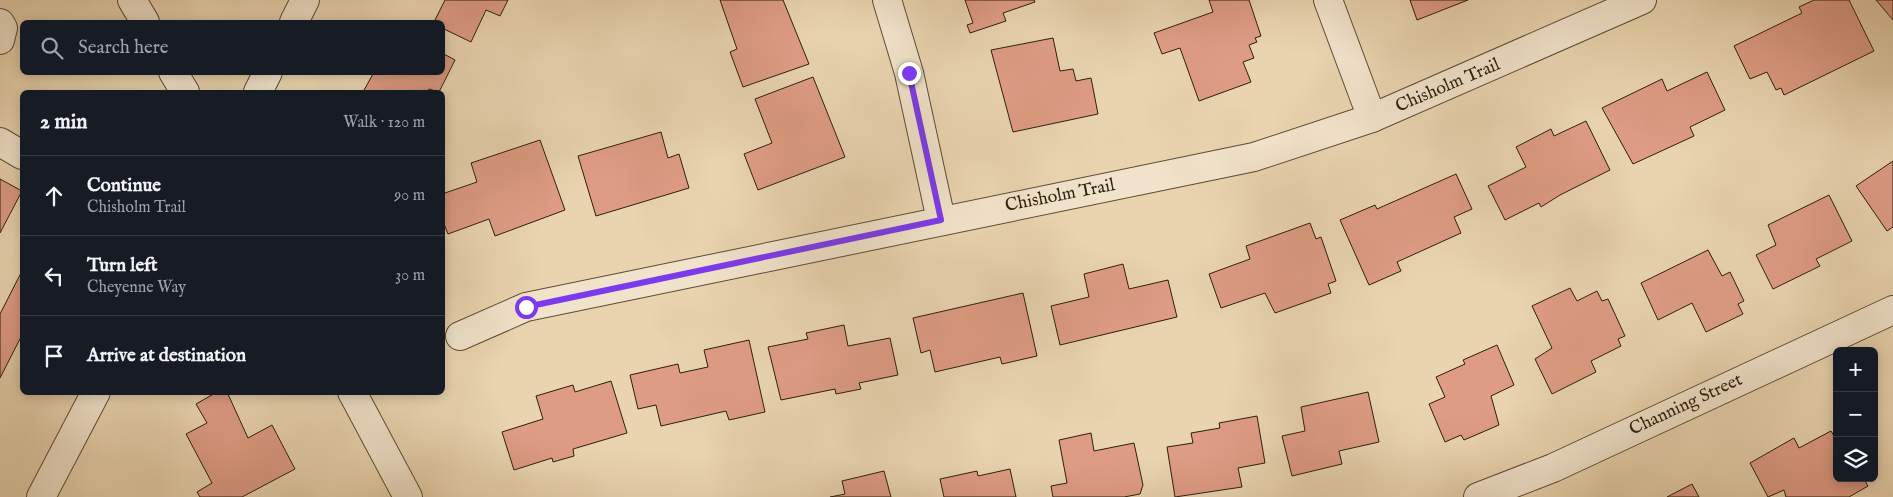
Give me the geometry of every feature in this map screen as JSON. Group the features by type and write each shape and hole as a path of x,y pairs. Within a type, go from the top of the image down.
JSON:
{"street":[{"path":"132,0 143,20"},
{"path":"295,20 306,0"},
{"path":"887,0 909,73 941,220"},
{"path":"1328,0 1372,118"},
{"name":"Chisholm Trail","path":"460,336 526,307 1254,157 1372,118 1642,0"},
{"path":"0,23 3,28 0,40"},
{"path":"175,75 184,90"},
{"path":"259,90 266,75"},
{"path":"0,142 20,154"},
{"name":"Channing Street","path":"1478,497 1553,468 1893,310"},
{"path":"41,497 94,395"},
{"path":"354,395 408,497"}],"building":[{"path":"445,0 508,0 500,16 486,10 471,42 445,29 445,20 435,20"},
{"path":"720,0 783,0 809,64 743,87 730,52 737,49"},
{"path":"965,0 1034,0 1035,2 1003,13 1006,21 970,33 967,25 973,23"},
{"path":"1209,0 1249,0 1261,36 1255,38 1257,42 1249,45 1254,58 1243,62 1251,82 1199,101 1180,48 1162,54 1154,33 1213,12"},
{"path":"1410,0 1468,0 1417,20"},
{"path":"1814,0 1849,0 1874,51 1784,95 1781,88 1776,90 1767,72 1750,79 1734,46 1802,13 1799,7"},
{"path":"1876,0 1893,0 1893,20"},
{"path":"1053,38 1060,71 1073,69 1076,81 1091,78 1098,114 1013,132 991,50"},
{"path":"445,55 455,60 440,90 364,90 372,75 445,75"},
{"path":"1707,72 1725,110 1690,127 1694,136 1633,164 1602,108 1662,79 1667,91"},
{"path":"813,77 845,157 758,190 744,154 772,143 755,99"},
{"path":"1586,121 1610,170 1560,195 1541,207 1539,203 1505,220 1488,186 1526,167 1516,147 1551,129 1554,136"},
{"path":"661,132 668,158 679,154 689,188 596,216 578,156"},
{"path":"540,140 565,210 495,236 489,219 448,234 445,226 445,193 477,182 471,163"},
{"path":"1893,161 1893,227 1887,231 1856,186"},
{"path":"1456,174 1472,209 1454,217 1461,233 1397,262 1401,271 1369,285 1340,220 1375,205 1377,209"},
{"path":"0,179 20,190 20,195 0,233"},
{"path":"1829,195 1852,241 1816,259 1820,266 1773,289 1756,255 1776,245 1768,225"},
{"path":"1310,223 1316,239 1321,237 1336,281 1328,284 1331,293 1275,313 1265,293 1221,308 1209,274 1250,259 1246,246"},
{"path":"1708,250 1722,276 1730,272 1744,301 1738,304 1743,314 1706,332 1692,303 1658,320 1641,283"},
{"path":"1123,264 1129,289 1168,280 1177,317 1060,345 1051,306 1089,297 1084,274"},
{"path":"20,275 20,339 0,378 0,314"},
{"path":"1570,288 1577,301 1597,291 1602,301 1608,299 1625,336 1618,339 1621,346 1591,361 1596,372 1552,394 1535,359 1552,348 1532,306"},
{"path":"1023,293 1037,356 1002,364 1000,357 935,372 930,350 921,353 913,318"},
{"path":"844,325 848,346 890,338 898,375 859,383 861,389 836,394 835,389 781,400 768,347 808,339 806,333"},
{"path":"749,340 765,412 729,420 726,411 661,426 656,405 638,409 630,375 678,364 680,373 708,367 704,350"},
{"path":"1497,345 1514,385 1491,396 1499,425 1464,440 1461,435 1445,442 1429,404 1445,397 1436,377 1465,364 1463,360"},
{"path":"611,381 627,433 573,449 574,456 553,462 552,458 514,470 502,432 543,419 536,396 573,385 575,392"},
{"path":"1368,392 1379,442 1339,451 1342,464 1292,476 1282,436 1305,431 1301,407"},
{"path":"212,395 228,395 248,438 272,425 295,469 242,497 200,497 197,492 212,483 186,434 207,423 196,404"},
{"path":"1257,416 1265,463 1238,468 1242,487 1175,497 1167,447 1193,443 1191,433 1220,428 1219,423"},
{"path":"1831,431 1833,434 1833,482 1866,482 1868,486 1849,497 1786,497 1784,490 1768,497 1750,463 1794,438 1799,448"},
{"path":"1091,433 1094,451 1134,443 1143,485 1140,494 1124,497 1053,497 1051,486 1067,483 1059,440"},
{"path":"1010,469 1016,497 944,497 940,479 977,471 978,476"},
{"path":"884,471 891,497 830,497 845,494 842,481"},
{"path":"1692,484 1699,497 1667,497"}],"route":[{"path":"526,307 941,220 909,73"}]}
